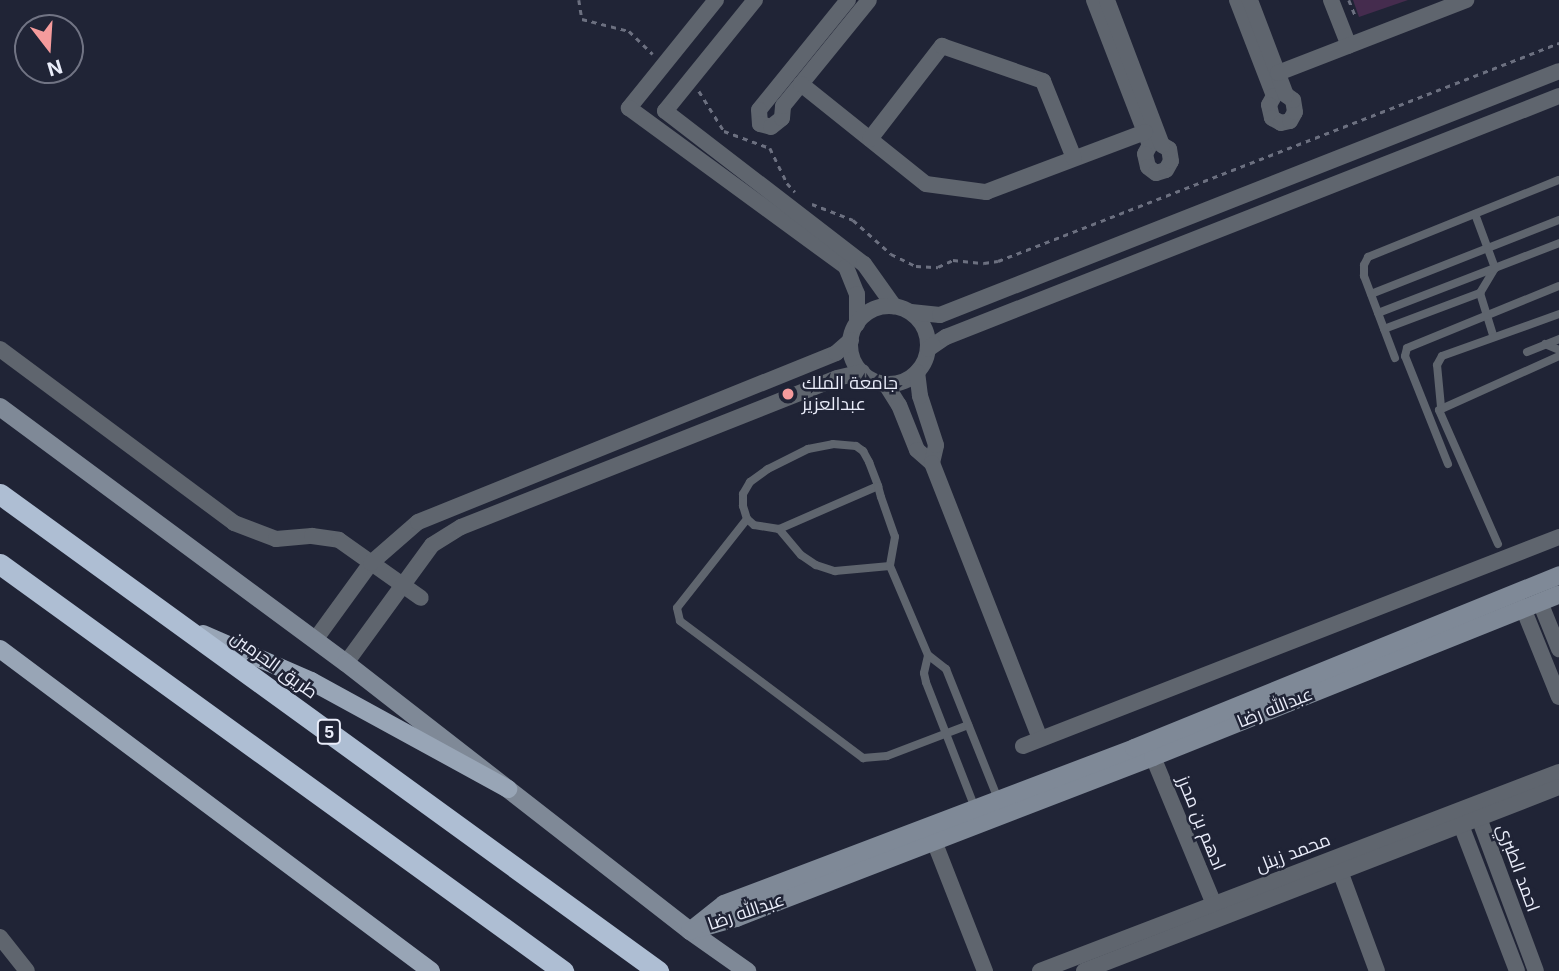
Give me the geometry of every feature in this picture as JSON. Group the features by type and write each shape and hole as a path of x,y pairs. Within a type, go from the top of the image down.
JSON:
{"highway":[{"name":"طريق الحرمين","path":"0,494 658,971"},
{"path":"0,564 563,971"}],"main road":[{"path":"179,624 311,681 508,789"},
{"path":"0,649 431,971"}],"street":[{"path":"716,0 629,108 846,267 857,294 857,324 851,340 852,357 862,372 885,383 902,382 917,372 928,349 946,337 1559,96"},
{"path":"755,0 665,111 864,264 894,306"},
{"path":"848,0 759,110 760,124 771,127 782,118 783,106 869,0"},
{"path":"1094,0 1150,145 1145,154 1147,167 1156,173 1166,170 1171,161 1169,149 1162,145 1107,0"},
{"path":"1237,0 1274,96 1269,105 1272,118 1280,123 1290,121 1295,112 1293,100 1286,96 1250,0"},
{"path":"1331,0 1349,46"},
{"path":"1278,74 1466,0"},
{"path":"870,139 942,46 1043,81 1074,158"},
{"path":"857,324 869,312 894,306 911,312 940,315 1559,71"},
{"path":"801,84 926,184 986,192 1145,132"},
{"path":"911,312 926,332 928,349"},
{"path":"315,640 371,563 418,522 836,353 851,340"},
{"path":"0,349 234,523 276,539 312,536 340,540 421,598"},
{"path":"346,663 432,545 461,527 837,378 862,372"},
{"path":"917,372 920,396 936,445 932,463"},
{"path":"885,383 899,405 916,450 932,463 1040,739"},
{"path":"0,407 346,663 690,931 747,971"},
{"path":"1023,746 1559,537"},
{"name":"عبدالله رضا","path":"690,931 724,904 1147,742 1559,575"},
{"name":"عبدالله رضا","path":"690,931 736,918 1153,757 1559,595"},
{"path":"1531,605 1559,649"},
{"path":"1531,605 1559,697"},
{"name":"ادهم بن محرز","path":"1153,757 1214,904"},
{"name":"محمد زينل","path":"1084,971 1559,772"},
{"name":"محمد زينل","path":"1040,971 1214,904 1461,825 1559,787"},
{"name":"احمد الطبري","path":"1479,818 1536,971"},
{"path":"1461,825 1517,971"},
{"path":"934,841 985,971"},
{"path":"1338,865 1374,970"},
{"path":"0,937 27,971"}],"lane":[{"path":"1395,358 1364,276 1364,265 1368,257 1559,180"},
{"path":"1384,329 1480,293 1494,268 1475,214"},
{"path":"1371,294 1559,220"},
{"path":"1378,313 1559,243"},
{"path":"1448,464 1405,356 1407,348 1559,286"},
{"path":"1480,293 1493,335"},
{"path":"1498,544 1439,415 1441,407 1437,365 1442,356 1493,335 1516,331 1559,314"},
{"path":"1435,338 1442,356"},
{"path":"1549,360 1527,352 1558,340"},
{"path":"1545,344 1559,350"},
{"path":"1441,407 1559,356"},
{"path":"878,486 779,529 754,525 747,519 743,494 750,482 808,449 833,444 856,446 863,451 878,486 895,537 890,566 928,655 946,669 998,799"},
{"path":"747,519 677,607 680,621 863,758 887,756 968,725"},
{"path":"779,529 800,555 816,565 835,571 890,566"},
{"path":"928,655 924,673 975,808"}],"path":[{"path":"579,0 582,19 629,31 665,63"},
{"path":"1349,0 1356,17"},
{"path":"809,202 853,220 891,254 916,266 937,267 953,260 984,263 998,261 1559,43"},
{"path":"688,82 699,92 724,131 770,148 787,183 802,198"}],"shaded area":[{"path":"1353,0 1408,0 1359,17"}],"place":[{"name":"جامعة الملك عبدالعزيز","path":"788,394"}]}
